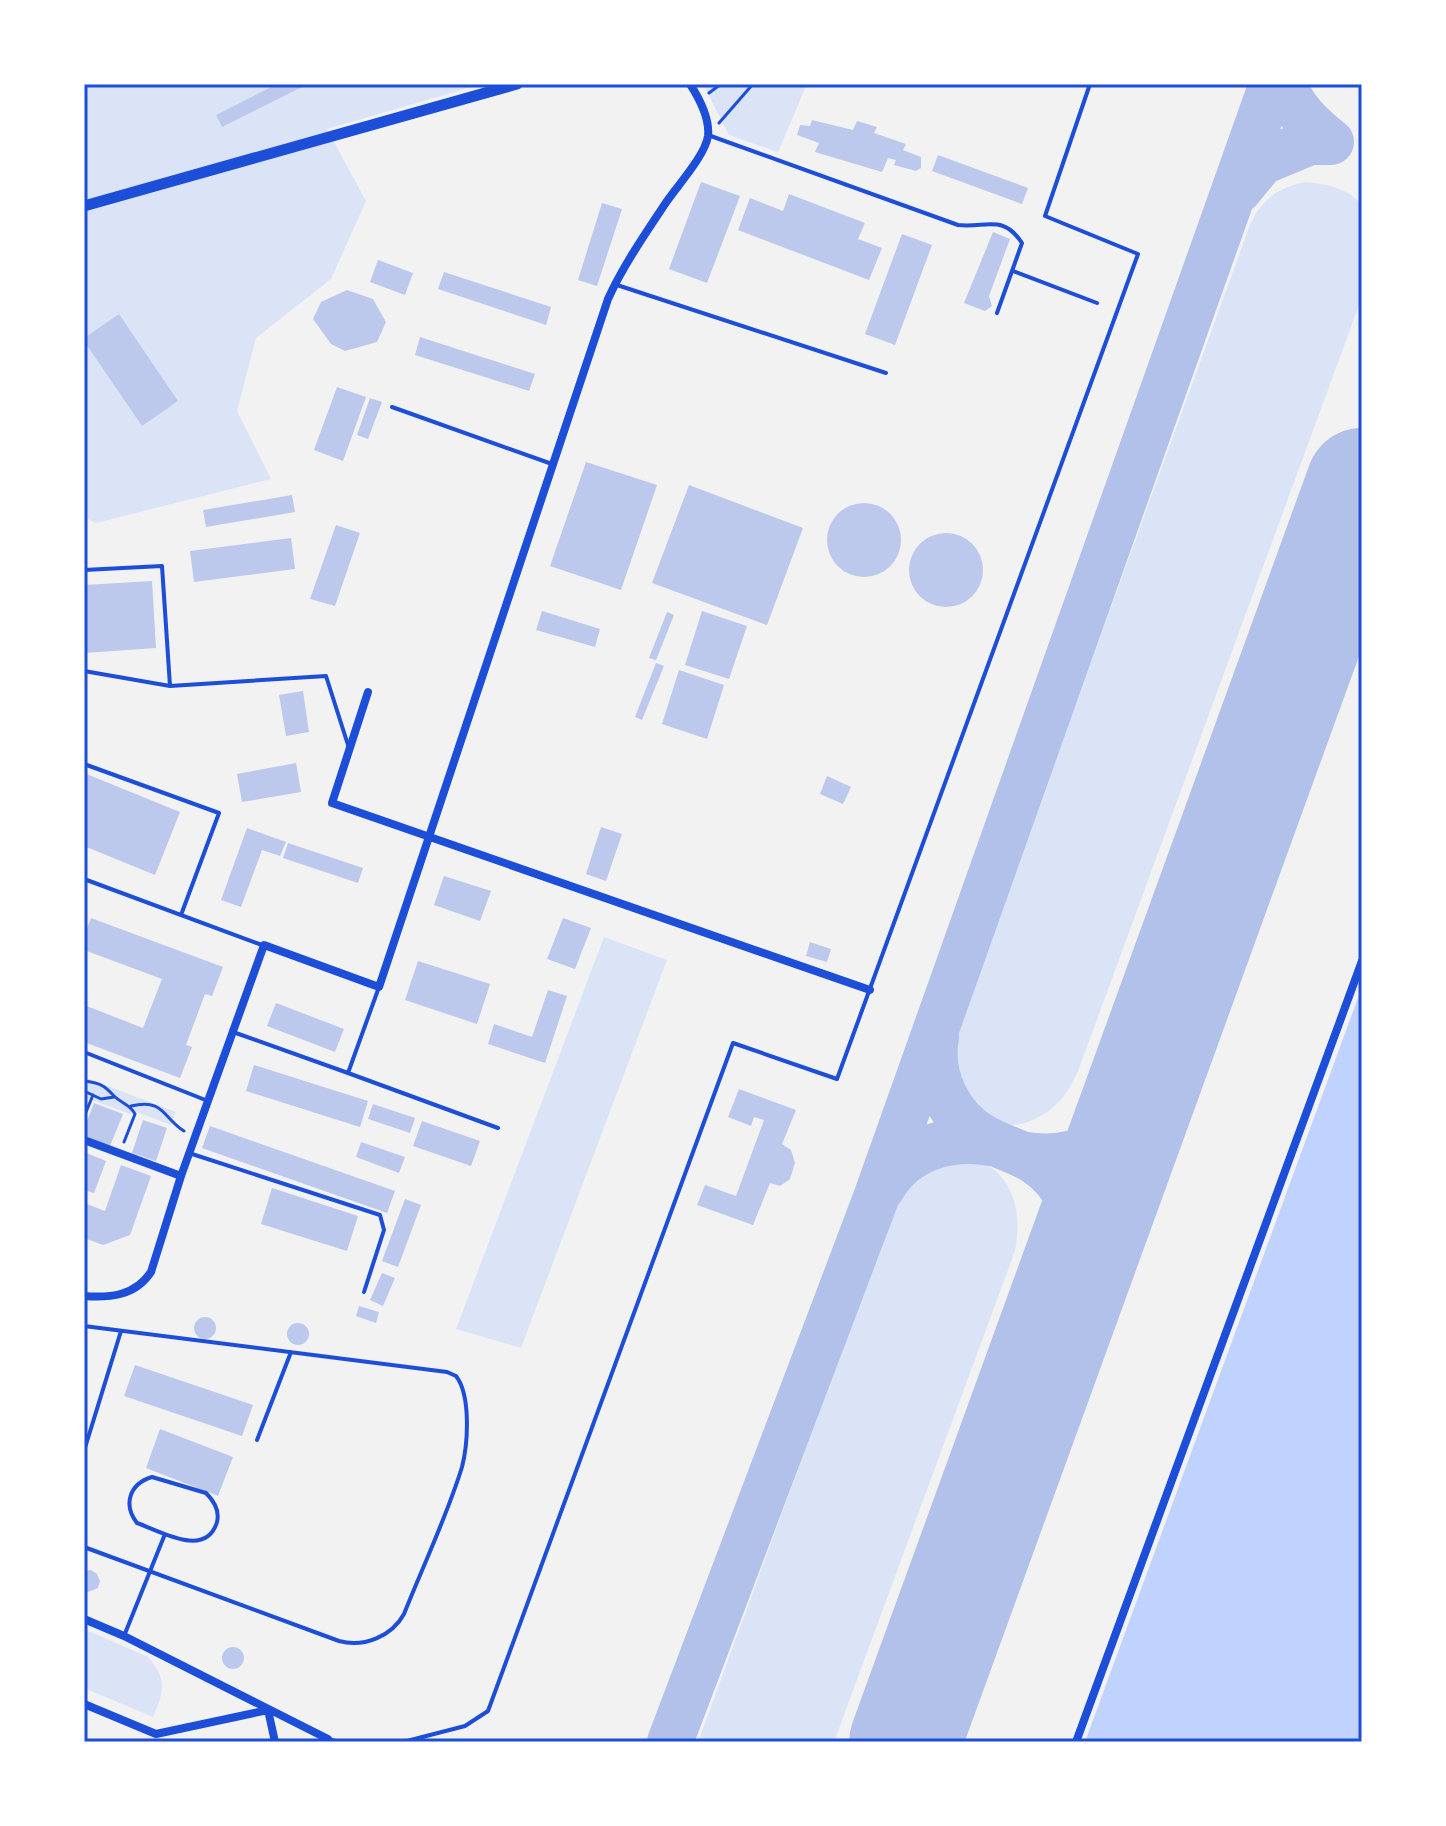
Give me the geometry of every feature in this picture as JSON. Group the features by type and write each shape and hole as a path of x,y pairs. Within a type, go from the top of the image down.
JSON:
{"street":[{"path":"84,206 517,84"},
{"path":"84,1296 117,1296 135,1290 151,1272 181,1176 264,945 379,987 552,464 615,284 704,148 708,135 700,100 690,84"},
{"path":"368,692 332,803 870,990"},
{"path":"1076,1742 1362,961"},
{"path":"84,1140 181,1176"},
{"path":"84,1619 328,1739"},
{"path":"84,1704 156,1734 268,1710"},
{"path":"268,1710 275,1742"}],"lane":[{"path":"403,1742 465,1726 488,1711 733,1043 837,1079 1138,254 1045,216 1090,84"},
{"path":"708,135 958,225 1002,223 1022,243 997,313"},
{"path":"1012,271 1097,303"},
{"path":"615,284 886,373"},
{"path":"392,407 552,464"},
{"path":"84,570 162,566 170,686"},
{"path":"84,671 170,686 326,676 350,751"},
{"path":"84,764 219,813 181,915"},
{"path":"84,879 264,945"},
{"path":"348,1073 379,987"},
{"path":"233,1032 498,1128"},
{"path":"84,1052 208,1101"},
{"path":"189,1153 380,1215 384,1230 364,1292"},
{"path":"84,1326 447,1372 456,1376 466,1394 466,1440 462,1466 398,1625 391,1631 348,1644 84,1547"},
{"path":"84,1451 121,1330"},
{"path":"257,1440 291,1352"},
{"path":"161,1478 206,1493 212,1499 218,1515 217,1523 207,1537 190,1542 165,1534 137,1523 132,1517 129,1500 137,1485 144,1480 161,1478"},
{"path":"124,1636 165,1534"},
{"path":"328,1739 339,1742"}],"path":[{"path":"708,135 753,84"},
{"path":"84,1081 107,1087 131,1106 135,1114 120,1153"},
{"path":"84,1091 110,1099 115,1096"},
{"path":"84,1117 93,1095"},
{"path":"131,1106 147,1104 159,1107 181,1129 196,1136"}],"shaded area":[{"path":"84,84 482,84 327,129 366,201 331,279 256,338 237,411 271,479 96,523 84,517"},
{"path":"703,84 807,84 778,152 729,135"},
{"path":"1305,182 1336,188 1362,205 1362,297 1077,1074 1066,1093 1051,1109 1030,1121 1010,1125 992,1121 977,1111 958,1077 956,1034 1251,222 1273,195"},
{"path":"604,937 667,960 521,1348 456,1329"},
{"path":"84,1077 176,1112 171,1125 84,1097"},
{"path":"962,1156 992,1168 1010,1190 1017,1219 1015,1251 834,1742 698,1742 895,1205 924,1173"},
{"path":"84,1629 148,1657 159,1672 162,1686 153,1717 84,1688"}],"water":[{"path":"1362,987 1362,1742 1085,1742"}],"building":[{"path":"277,84 308,84 222,127 216,115"},
{"path":"812,120 853,130 857,121 877,127 874,133 906,144 903,150 921,157 921,168 916,171 894,165 896,160 888,158 882,172 815,152 819,143 797,135 800,125 810,126"},
{"path":"938,155 1028,188 1022,204 932,171"},
{"path":"701,182 740,196 707,283 669,269"},
{"path":"789,194 865,223 858,239 882,248 869,280 738,230 750,198 783,211"},
{"path":"602,203 622,209 597,286 578,280"},
{"path":"993,232 1010,239 989,296 992,306 985,311 964,303"},
{"path":"902,234 932,245 895,345 865,334"},
{"path":"378,260 413,273 405,295 370,282"},
{"path":"444,272 551,307 546,325 438,289"},
{"path":"347,290 373,299 386,322 377,342 345,351 331,344 313,319 321,302"},
{"path":"119,314 178,401 142,426 84,341"},
{"path":"420,337 535,374 529,391 415,355"},
{"path":"337,387 366,397 343,461 314,450"},
{"path":"370,398 382,402 368,439 357,435"},
{"path":"586,462 657,485 621,590 550,566"},
{"path":"689,485 803,528 767,625 652,583"},
{"path":"292,495 295,512 206,527 203,510"},
{"path":"857,503 871,503 885,509 895,519 901,540 895,561 885,571 871,577 857,577 843,571 833,561 827,547 827,533 833,519 843,509"},
{"path":"336,525 360,533 335,606 310,599"},
{"path":"946,533 960,536 972,544 980,556 983,570 980,584 972,596 960,604 946,607 932,604 920,596 912,584 909,570 912,556 920,544 932,536"},
{"path":"291,538 295,569 194,582 190,551"},
{"path":"152,581 156,648 84,653 84,585"},
{"path":"542,611 600,629 595,647 536,630"},
{"path":"702,611 747,626 729,679 685,665"},
{"path":"667,612 674,615 656,660 649,658"},
{"path":"656,663 664,666 642,720 635,717"},
{"path":"679,670 724,685 707,739 662,724"},
{"path":"303,691 309,732 286,736 279,695"},
{"path":"296,763 301,792 242,802 237,774"},
{"path":"84,773 180,812 155,875 84,846"},
{"path":"827,776 851,787 843,804 820,794"},
{"path":"601,827 622,834 606,881 586,874"},
{"path":"247,828 286,842 280,856 262,850 241,907 221,900"},
{"path":"288,843 363,868 358,883 283,858"},
{"path":"444,876 491,891 480,921 434,905"},
{"path":"91,918 223,967 212,996 205,994 186,1045 192,1047 180,1078 84,1042 84,1005 143,1028 162,979 84,950 84,936"},
{"path":"563,918 591,928 575,969 547,959"},
{"path":"810,942 831,949 827,962 806,956"},
{"path":"418,961 490,984 477,1024 405,1000"},
{"path":"548,990 567,996 545,1063 488,1044 494,1024 532,1037"},
{"path":"276,1003 344,1029 335,1052 267,1026"},
{"path":"254,1065 368,1101 360,1127 246,1091"},
{"path":"739,1089 796,1110 782,1144 791,1150 795,1163 790,1179 780,1186 770,1183 753,1225 697,1205 705,1185 736,1196 764,1120 754,1117 751,1126 728,1117"},
{"path":"94,1103 123,1114 110,1146 84,1136"},
{"path":"373,1104 415,1118 410,1133 368,1119"},
{"path":"143,1120 167,1128 156,1161 132,1153"},
{"path":"422,1121 480,1141 471,1166 413,1146"},
{"path":"210,1126 395,1191 387,1213 202,1148"},
{"path":"361,1142 405,1157 399,1173 356,1157"},
{"path":"84,1152 106,1161 94,1193 84,1190"},
{"path":"121,1165 151,1176 130,1235 103,1245 84,1238 84,1203 105,1211"},
{"path":"272,1188 358,1216 347,1251 261,1224"},
{"path":"405,1199 421,1205 398,1267 382,1261"},
{"path":"382,1273 395,1278 383,1306 370,1300"},
{"path":"359,1306 379,1312 376,1323 356,1316"},
{"path":"205,1317 213,1320 216,1328 213,1336 205,1339 197,1336 194,1328 197,1320"},
{"path":"298,1323 306,1326 309,1334 306,1342 298,1345 290,1342 287,1334 290,1326"},
{"path":"135,1365 253,1405 242,1436 124,1396"},
{"path":"160,1429 233,1457 218,1496 146,1468"},
{"path":"91,1570 100,1581 98,1588 88,1592 84,1591 84,1571"},
{"path":"233,1647 241,1650 244,1658 241,1666 233,1669 225,1666 222,1658 225,1650"}],"taxiway":[{"path":"670,1742 876,1198 1272,84"},
{"path":"1239,190 1262,162 1310,142 1331,142 1303,116 1284,84"},
{"path":"936,1037 939,1081 960,1119 983,1137 1034,1161 1057,1181 1065,1193 1076,1219 1079,1263"},
{"path":"1021,1154 1055,1156 1086,1149 1113,1132 1136,1107"},
{"path":"882,1188 904,1162 932,1147 964,1141 997,1144"}],"runway":[{"path":"905,1742 1362,484"}]}
